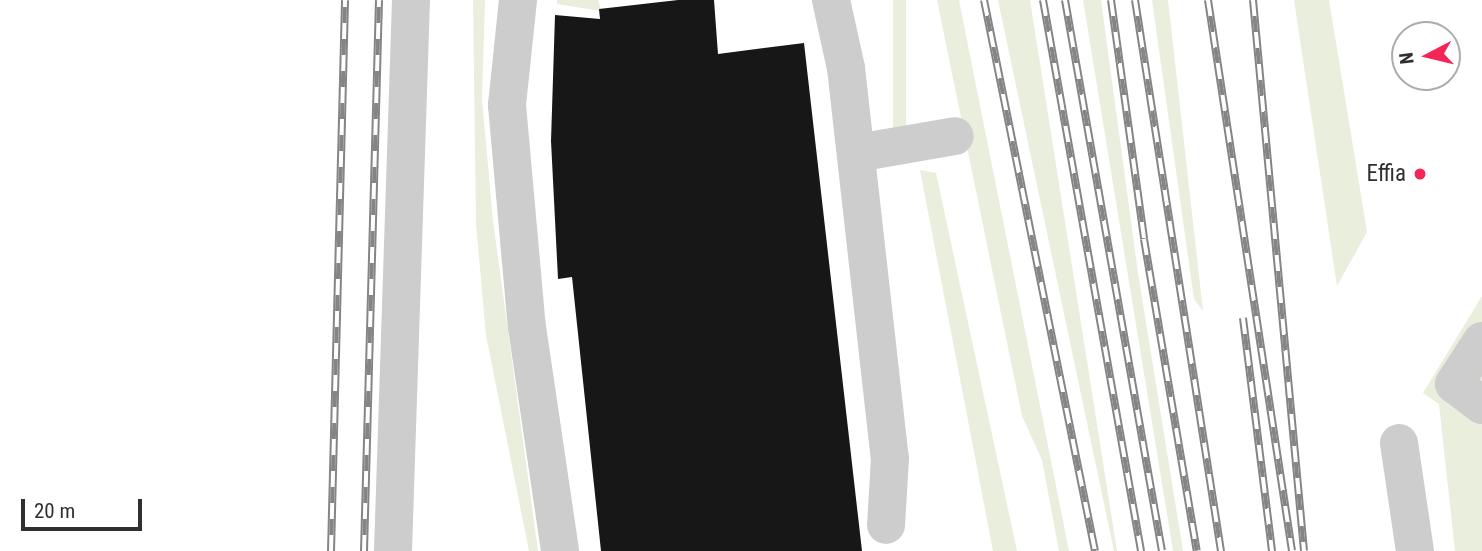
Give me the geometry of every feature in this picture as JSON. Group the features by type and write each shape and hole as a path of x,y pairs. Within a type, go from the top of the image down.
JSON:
{"lane":[{"path":"393,551 411,0"},
{"path":"518,0 506,104 529,340 560,551"},
{"path":"831,0 842,37 857,153 890,458 886,525"},
{"path":"857,153 955,136"},
{"path":"1482,341 1454,384 1482,405"},
{"path":"1399,443 1415,551"}],"green space":[{"path":"473,0 485,0 482,99 493,221 538,551 529,551 486,335 476,224"},
{"path":"557,0 598,0 601,11 557,4"},
{"path":"893,0 906,0 906,131 893,131"},
{"path":"937,0 959,0 1069,551 1059,551 1042,460 1022,416"},
{"path":"998,0 1030,0 1117,551 1114,551"},
{"path":"1083,0 1101,0 1138,273 1183,551 1173,551"},
{"path":"1152,0 1168,0 1203,311 1194,299"},
{"path":"1294,0 1329,0 1367,232 1337,286"},
{"path":"920,170 936,173 1017,551 993,551"},
{"path":"1482,296 1482,551 1455,551 1439,404 1423,393"}],"building":[{"path":"678,0 714,0 718,54 804,43 862,551 601,551 572,277 558,279 551,141 555,15 600,19 599,9"}],"railway":[{"path":"331,551 345,0"},
{"path":"364,551 379,0"},
{"path":"984,0 1095,551"},
{"path":"1043,0 1141,551"},
{"path":"1065,0 1162,551"},
{"path":"1111,0 1144,239 1197,551"},
{"path":"1135,0 1221,551"},
{"path":"1208,0 1292,551"},
{"path":"1253,0 1304,551"},
{"path":"1243,318 1272,551"}],"place":[{"name":"Effia","path":"1420,174"}]}
